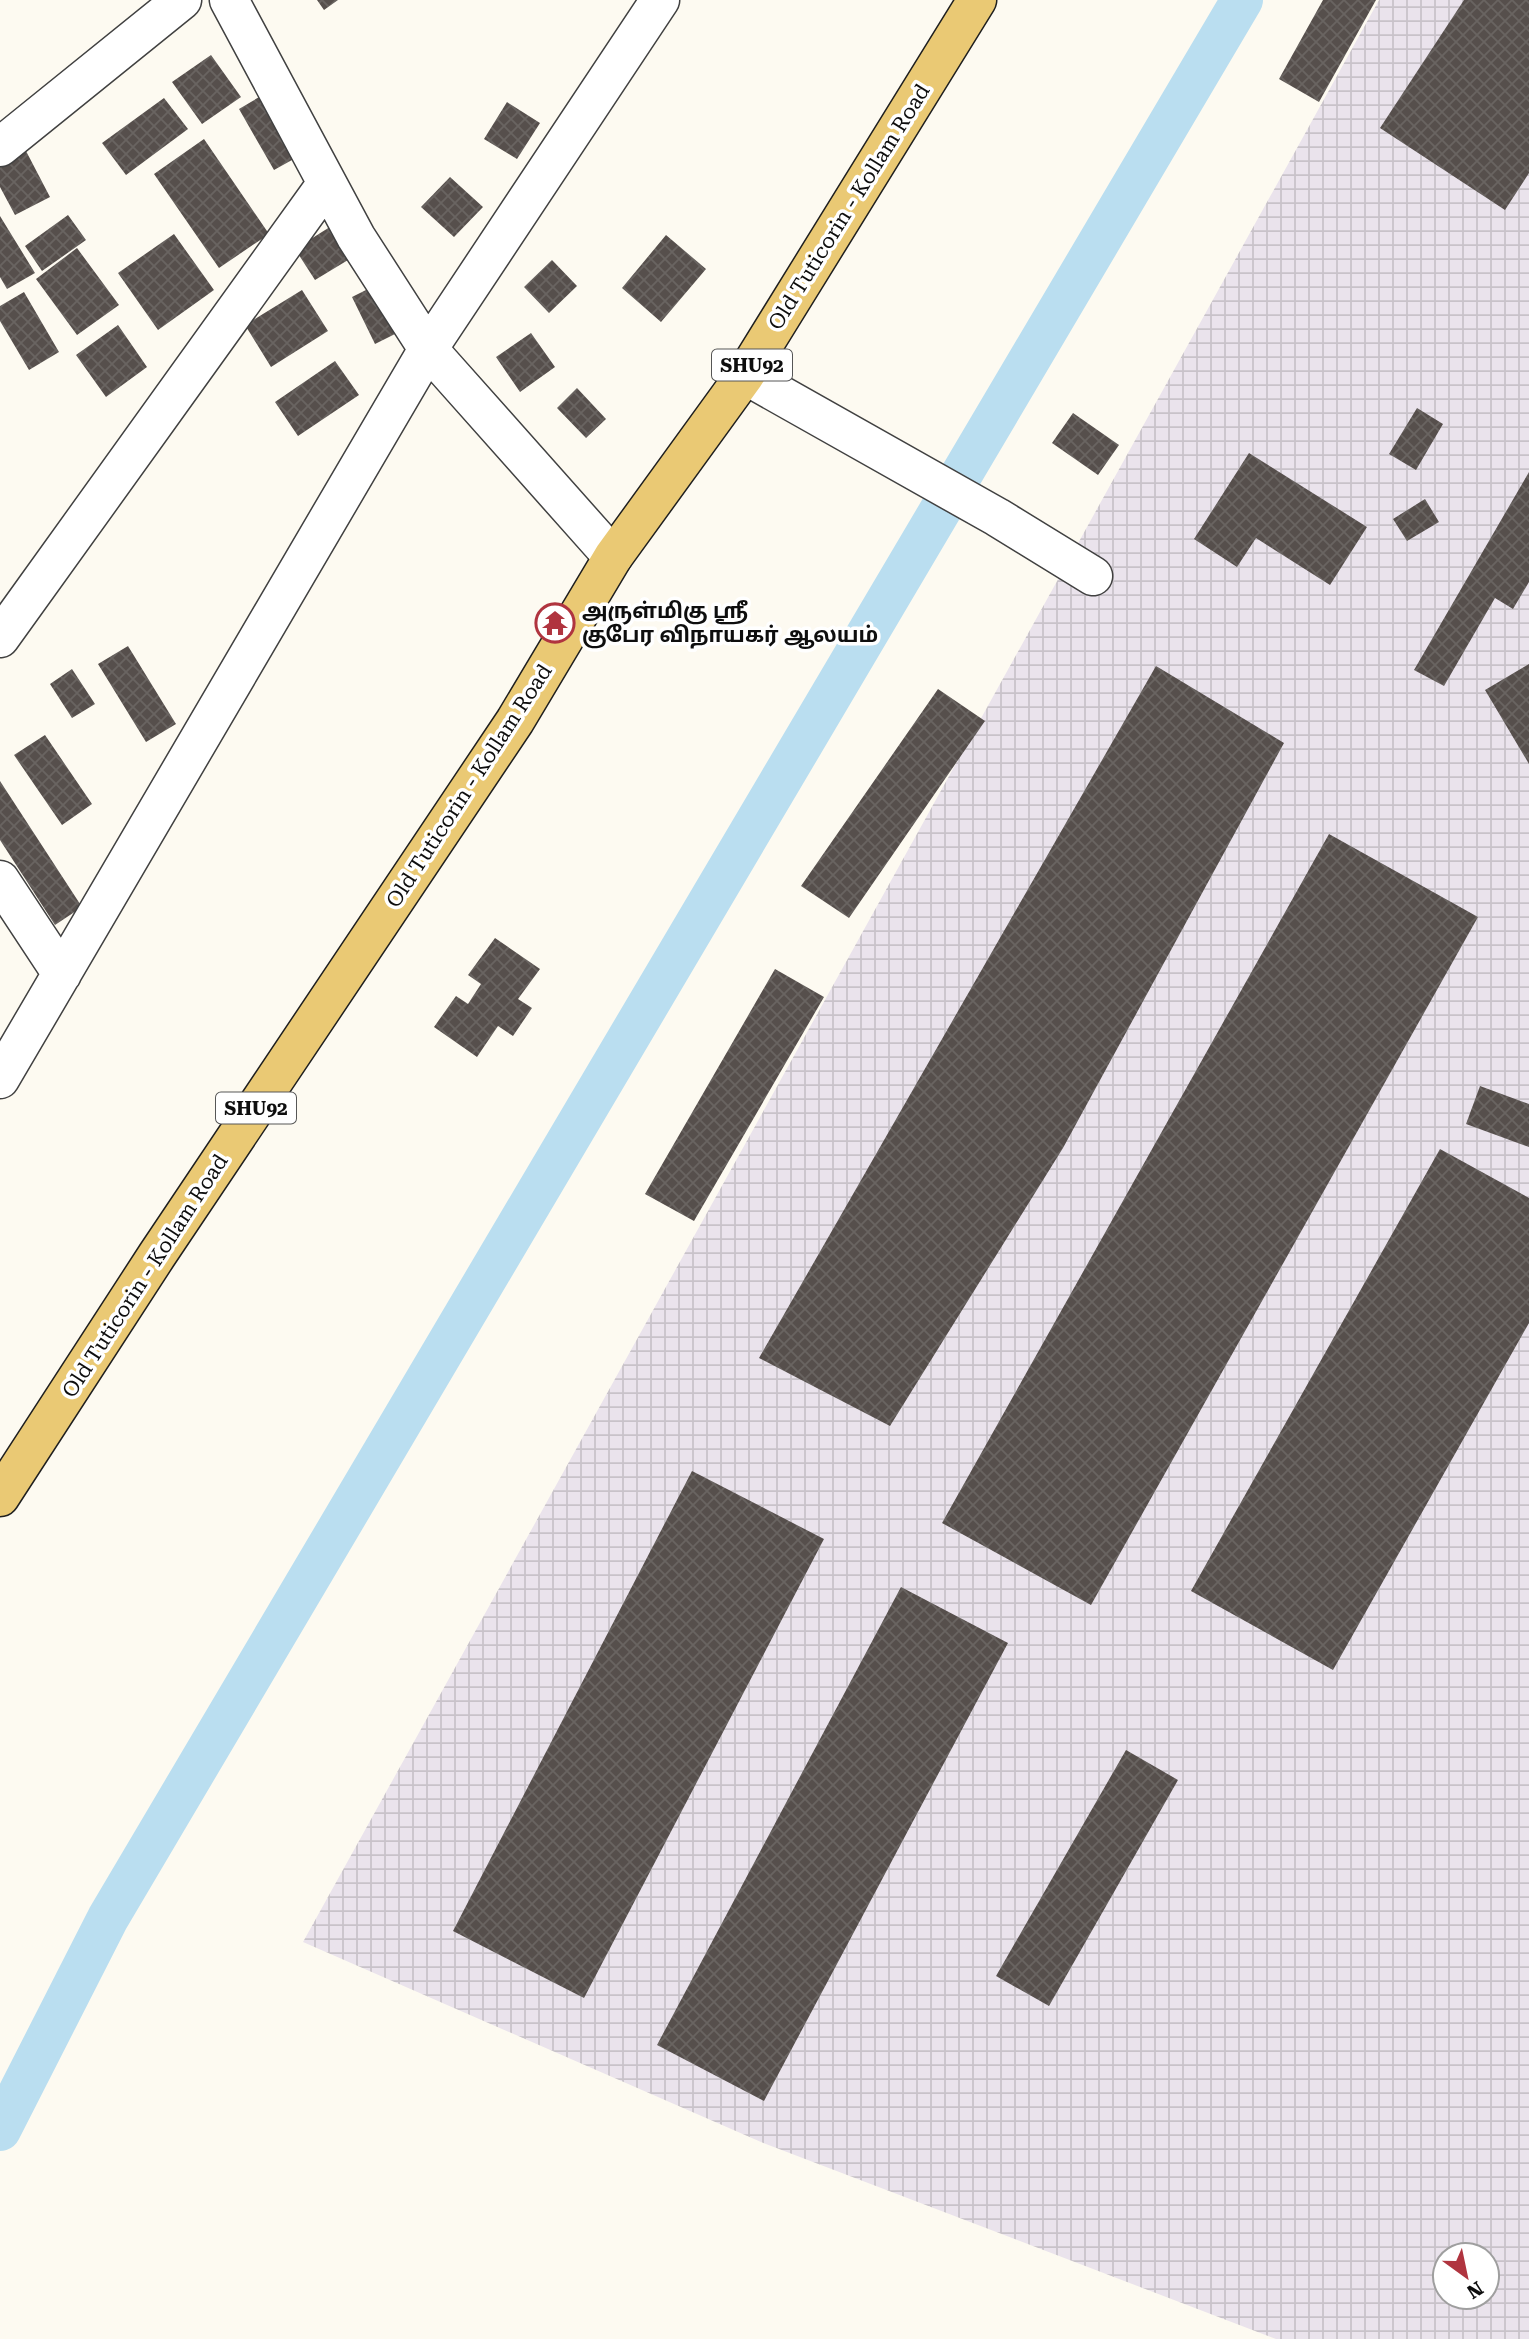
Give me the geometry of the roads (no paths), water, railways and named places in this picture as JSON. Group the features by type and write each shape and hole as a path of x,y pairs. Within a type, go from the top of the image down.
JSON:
{"main road":[{"name":"Old Tuticorin - Kollam Road","path":"0,1497 157,1255 515,721 613,557 745,375 976,0"}],"street":[{"path":"0,147 182,0"},
{"path":"229,0 356,237 428,349 613,557"},
{"path":"0,1079 428,349 660,0"},
{"path":"0,638 327,183"},
{"path":"745,375 997,517 1093,576"},
{"path":"0,880 61,974"}],"waterway":[{"path":"0,2130 108,1918 1242,0"}],"place":[{"name":"அருள்மிகு ஶ்ரீ குபேர விநாயகர் ஆலயம்","path":"555,623"}]}
